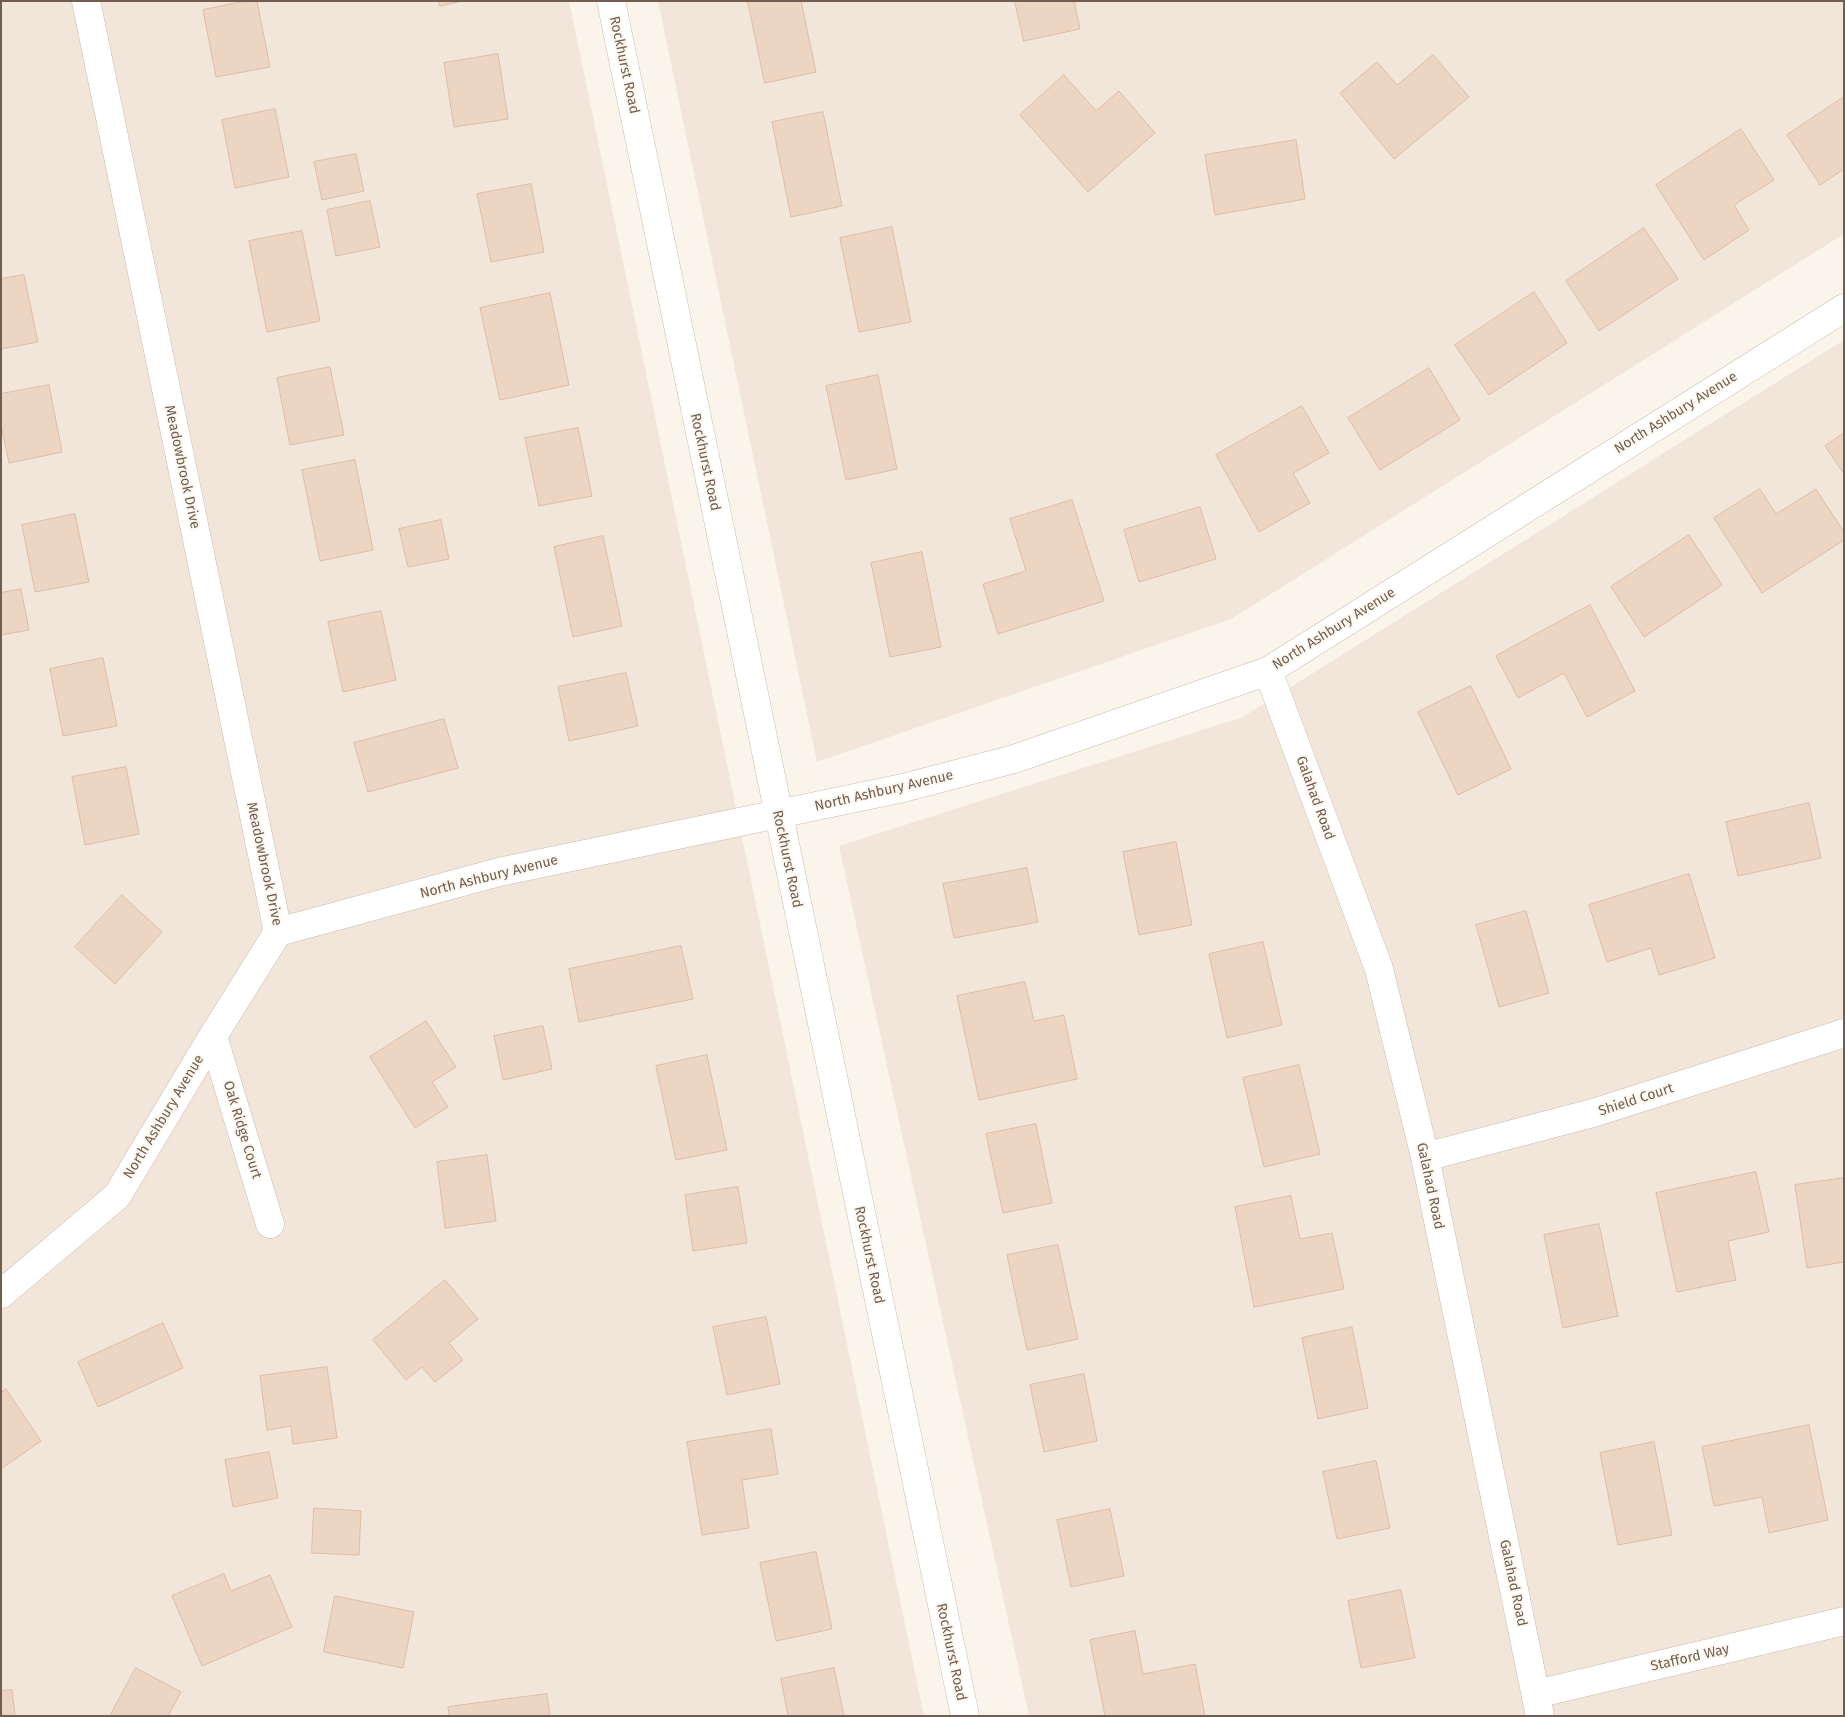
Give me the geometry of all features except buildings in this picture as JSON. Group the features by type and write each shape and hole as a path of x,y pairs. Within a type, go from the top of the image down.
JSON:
{"street":[{"name":"Meadowbrook Drive","path":"86,1 278,932"},
{"name":"Rockhurst Road","path":"611,1 965,1716"},
{"name":"North Ashbury Avenue","path":"1,1294 117,1196 278,932 499,872 903,788 1014,759 1268,671 1844,308"},
{"name":"Galahad Road","path":"1268,671 1379,969 1425,1157 1538,1705"},
{"name":"Shield Court","path":"1425,1157 1593,1113 1844,1033"},
{"name":"Oak Ridge Court","path":"213,1036 270,1224"},
{"name":"Stafford Way","path":"1538,1705 1844,1621"}],"shaded area":[{"path":"1,1 569,1 924,1716 1,1716"},
{"path":"658,1 1844,1 1844,234 1231,619 817,762"},
{"path":"1844,340 1844,1716 1029,1716 839,846 1243,717"}]}
